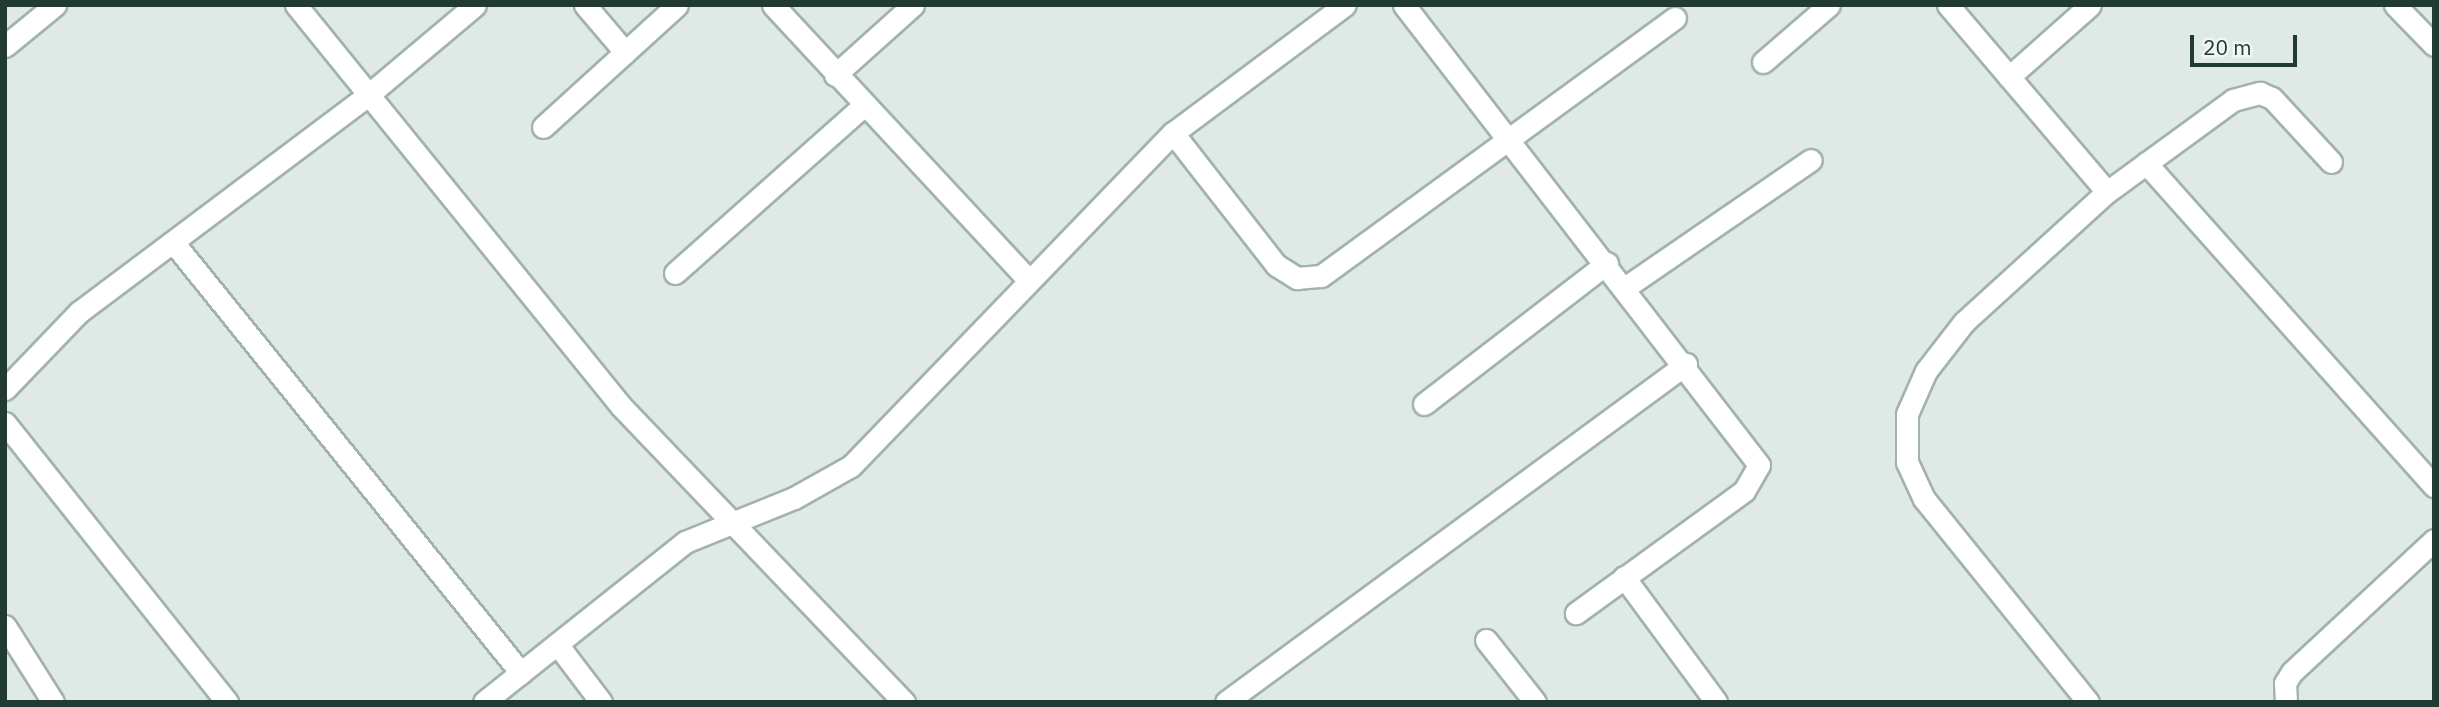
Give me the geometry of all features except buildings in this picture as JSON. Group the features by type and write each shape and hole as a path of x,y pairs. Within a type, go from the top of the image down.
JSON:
{"street":[{"path":"5,46 55,5"},
{"path":"296,5 367,96 621,406 904,702"},
{"path":"5,389 79,312 367,96 475,5"},
{"path":"585,5 625,52"},
{"path":"543,127 677,5"},
{"path":"773,5 863,106 1027,278"},
{"path":"835,75 913,5"},
{"path":"484,702 685,542 730,519 794,498 851,466 1027,278 1173,133 1345,5"},
{"path":"1404,5 1686,364 1759,465 1744,491 1576,613"},
{"path":"1763,62 1829,5"},
{"path":"1948,5 2107,192"},
{"path":"2009,77 2091,5"},
{"path":"2395,5 2434,45"},
{"path":"1173,133 1276,265 1297,278 1344,264 1510,138 1675,18"},
{"path":"2088,702 1924,499 1907,462 1907,414 1926,370 1964,322 2107,192 2233,100 2260,93 2331,162"},
{"path":"675,273 863,106"},
{"path":"1626,287 1811,160"},
{"path":"2146,163 2434,486"},
{"path":"173,242 521,673"},
{"path":"1424,404 1607,263"},
{"path":"1226,702 1686,364"},
{"path":"5,423 227,702"},
{"path":"2286,702 2292,672 2434,540"},
{"path":"1624,577 1716,702"},
{"path":"5,626 53,702"},
{"path":"1486,640 1535,702"},
{"path":"557,644 601,702"}]}
